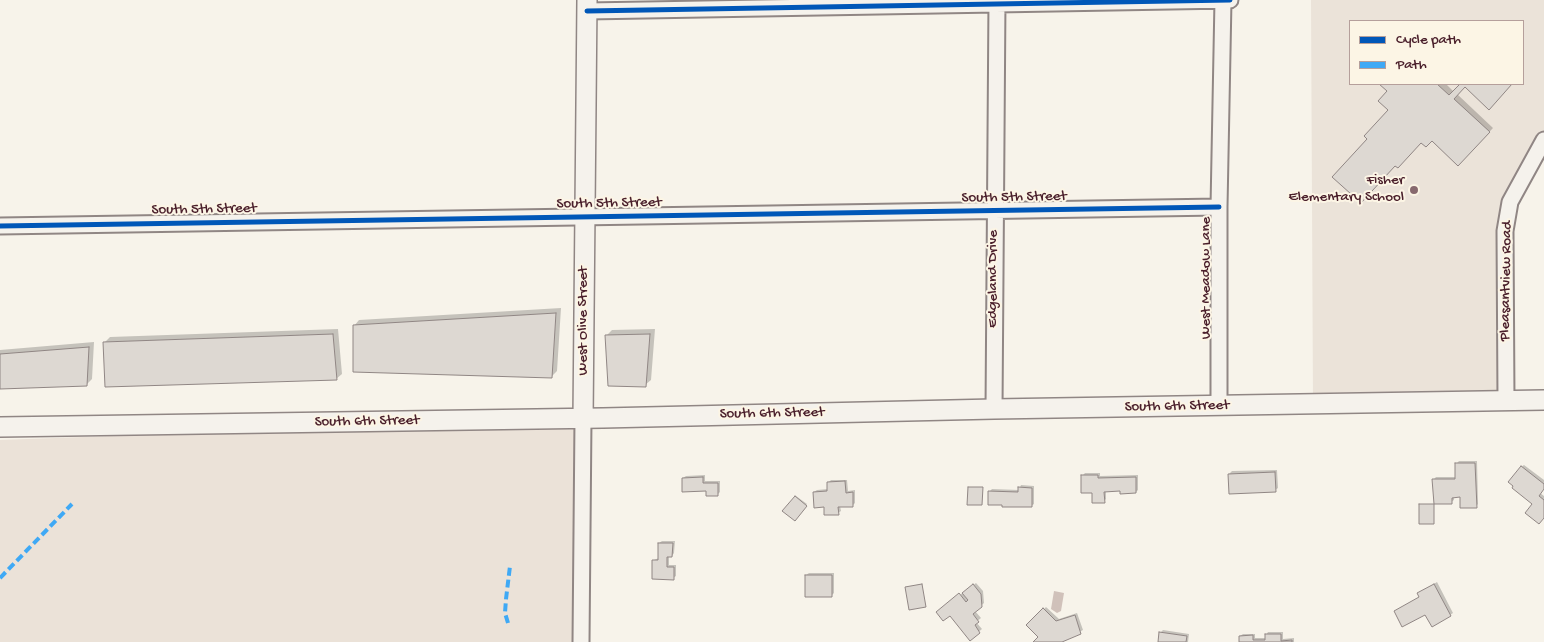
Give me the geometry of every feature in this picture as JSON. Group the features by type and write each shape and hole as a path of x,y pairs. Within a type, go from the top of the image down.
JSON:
{"main road":[{"name":"West Olive Street","path":"583,418 587,5"},
{"name":"South 6th Street","path":"0,427 1544,400"}],"street":[{"name":"West Meadow Lane","path":"1220,406 1219,207 1223,0"},
{"path":"587,5 1230,0"},
{"name":"Edgeland Drive","path":"994,409 997,2"},
{"name":"Pleasantview Road","path":"1506,400 1505,231 1510,202 1544,140"},
{"name":"South 5th Street","path":"0,226 1219,207"},
{"name":"West Olive Street","path":"581,642 583,418"}],"shaded area":[{"name":"Fisher Elementary School","path":"1311,0 1544,0 1544,140 1510,202 1506,401 1313,404"},
{"path":"583,419 581,642 0,642 0,440"},
{"path":"1054,591 1064,593 1061,611 1057,613 1051,609"}],"building":[{"path":"1380,85 1438,85 1449,95 1459,85 1511,85 1489,110 1465,87 1454,99 1490,132 1458,166 1432,141 1426,147 1421,143 1398,168 1395,166 1361,203 1332,177 1367,139 1364,136 1388,110 1378,101 1387,91"},
{"path":"556,313 552,378 353,372 353,325"},
{"path":"333,334 337,380 105,387 103,342"},
{"path":"650,334 646,387 608,386 605,335"},
{"path":"89,347 87,386 0,389 0,354"},
{"path":"1455,463 1475,463 1477,508 1460,508 1460,497 1452,498 1452,504 1434,504 1432,479 1455,479"},
{"path":"1521,466 1544,484 1544,489 1539,496 1544,500 1544,518 1539,524 1525,513 1532,504 1512,488 1513,486 1508,482"},
{"path":"1275,472 1276,492 1229,494 1228,474"},
{"path":"1081,475 1098,475 1098,478 1136,477 1136,493 1104,492 1105,503 1092,503 1092,493 1081,493"},
{"path":"703,477 703,483 718,483 718,496 706,496 706,491 682,492 682,478"},
{"path":"845,481 846,493 853,492 853,507 838,507 839,515 824,515 824,507 814,508 813,492 827,491 827,482"},
{"path":"968,487 983,487 982,505 967,505"},
{"path":"1018,487 1032,488 1032,507 988,505 988,491 1018,492"},
{"path":"795,496 807,506 795,521 782,511"},
{"path":"1419,504 1434,504 1434,524 1419,524"},
{"path":"658,543 673,543 672,557 667,557 667,567 674,567 674,580 652,579 652,560 658,560"},
{"path":"805,575 832,575 832,597 805,597"},
{"path":"922,584 926,607 909,610 905,587"},
{"path":"973,584 981,594 982,607 973,614 979,622 975,625 980,633 970,641 950,616 943,621 936,612 959,593 966,602 968,600 962,593"},
{"path":"1434,584 1451,616 1432,627 1425,615 1402,627 1394,611 1419,597 1417,593"},
{"path":"1043,608 1056,621 1075,615 1081,634 1062,642 1033,642 1038,637 1026,625"},
{"path":"1159,632 1187,636 1186,642 1158,642"},
{"path":"1265,634 1281,634 1281,641 1292,640 1292,642 1239,642 1239,636 1253,635 1253,640 1265,640"}],"marked path":[{"path":"0,578 72,504"},
{"path":"508,623 505,613 510,566"}],"cycle path":[{"path":"587,11 1230,0"},
{"path":"0,226 1219,207"}],"place":[{"name":"Fisher Elementary School","path":"1414,190"}]}
